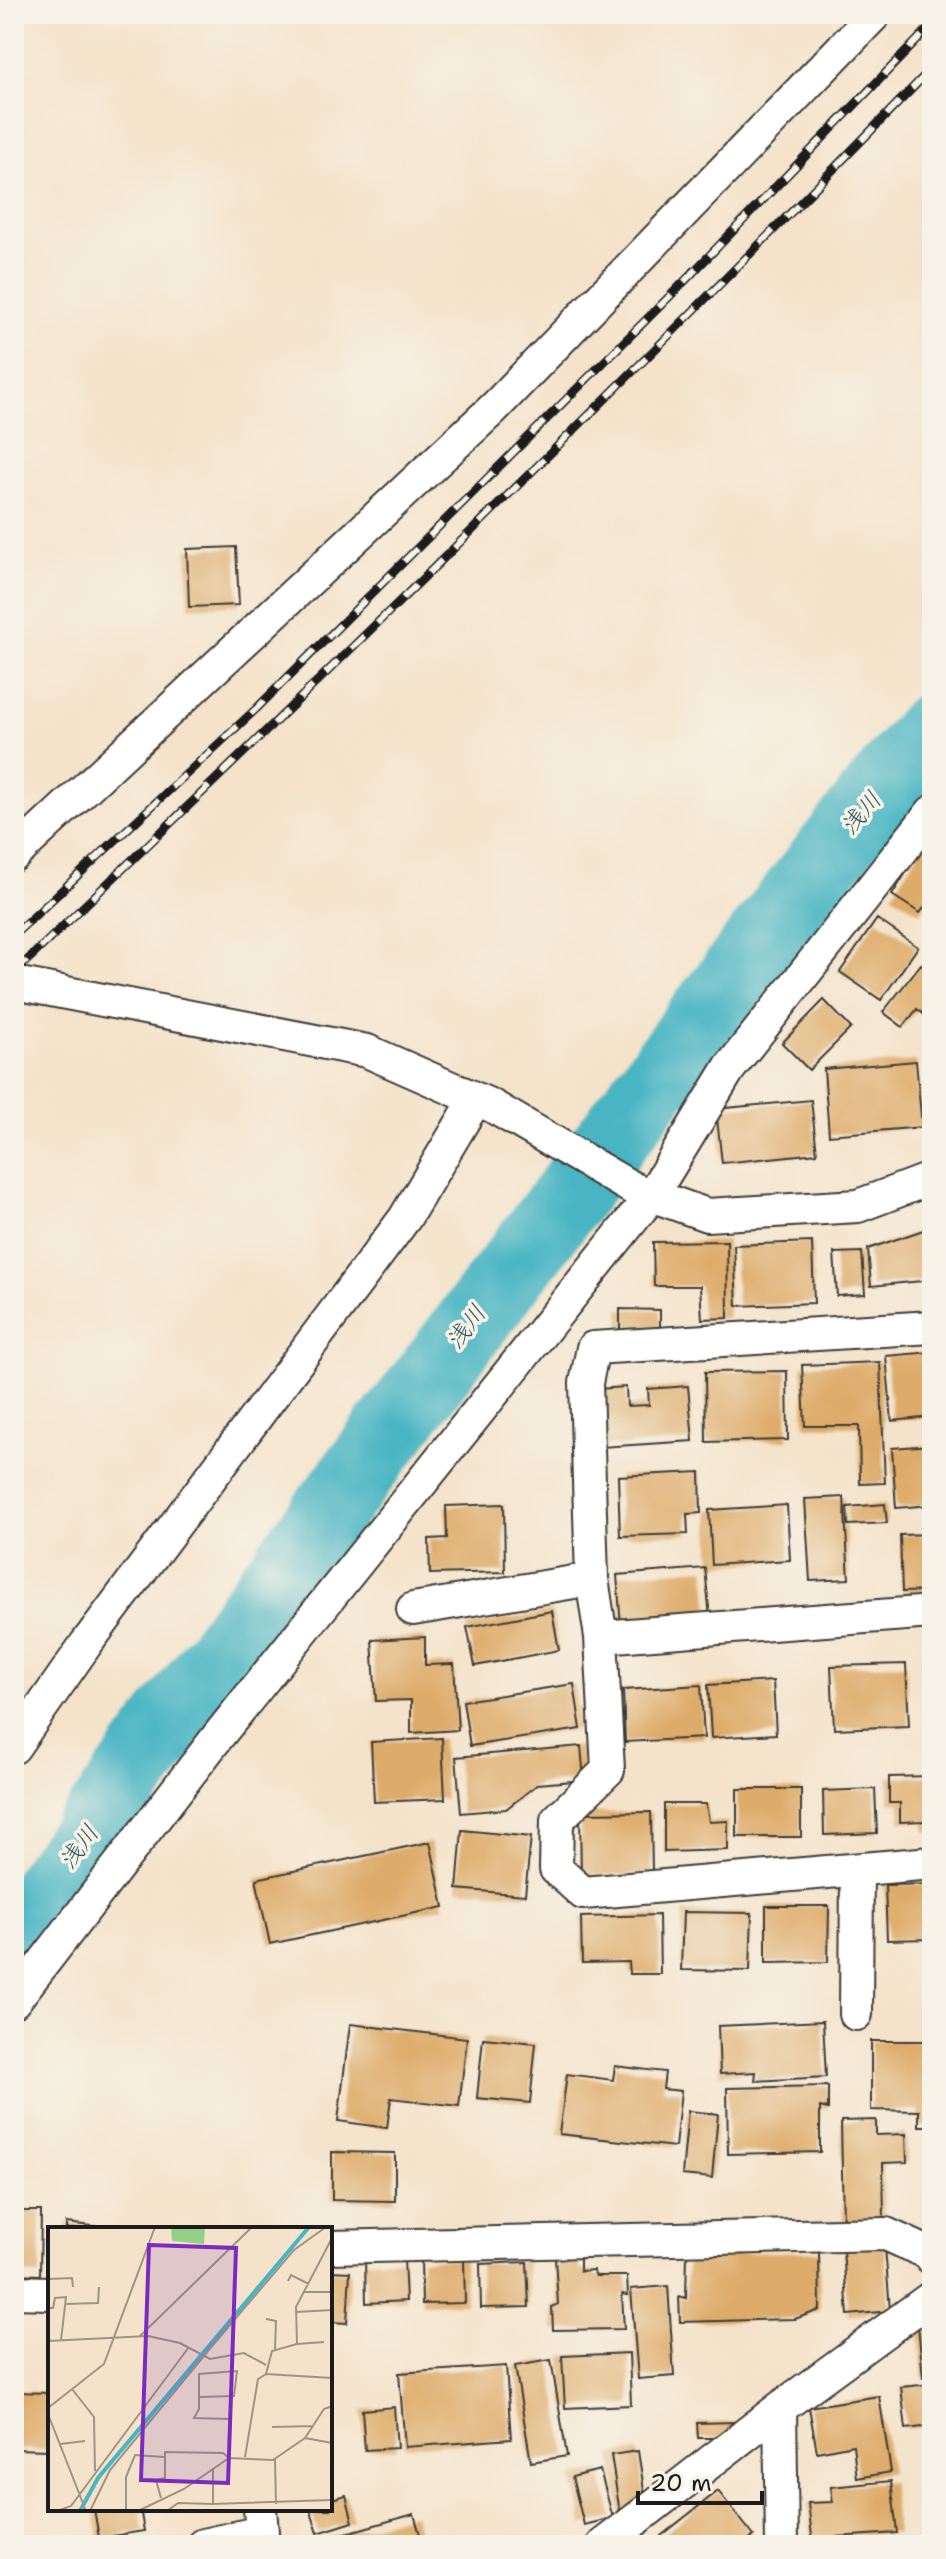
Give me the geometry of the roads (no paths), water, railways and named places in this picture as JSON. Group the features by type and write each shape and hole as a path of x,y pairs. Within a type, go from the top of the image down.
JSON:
{"street":[{"path":"14,855 494,408 875,14"},
{"path":"14,2001 643,1192 729,1069 932,812"},
{"path":"14,986 25,985 367,1051 484,1103 643,1192 707,1215 858,1206 932,1178"},
{"path":"14,1747 86,1644 405,1218 484,1103"},
{"path":"932,1327 593,1348 586,1383 592,1579 601,1637 608,1770 557,1820 556,1869 583,1893 932,1863"},
{"path":"413,1609 592,1579"},
{"path":"601,1637 932,1612"},
{"path":"856,2014 857,1871"},
{"path":"332,2247 886,2234 928,2253 932,2259"},
{"path":"14,2292 48,2293"},
{"path":"603,2545 780,2408 932,2297"},
{"path":"780,2408 782,2545"},
{"path":"203,2545 262,2532 260,2511"}],"waterway":[{"name":"浅川","path":"14,1936 300,1550 716,1002 932,729"}],"railway":[{"path":"14,935 256,709 677,289 932,25"},
{"path":"14,973 478,525 932,68"}]}
